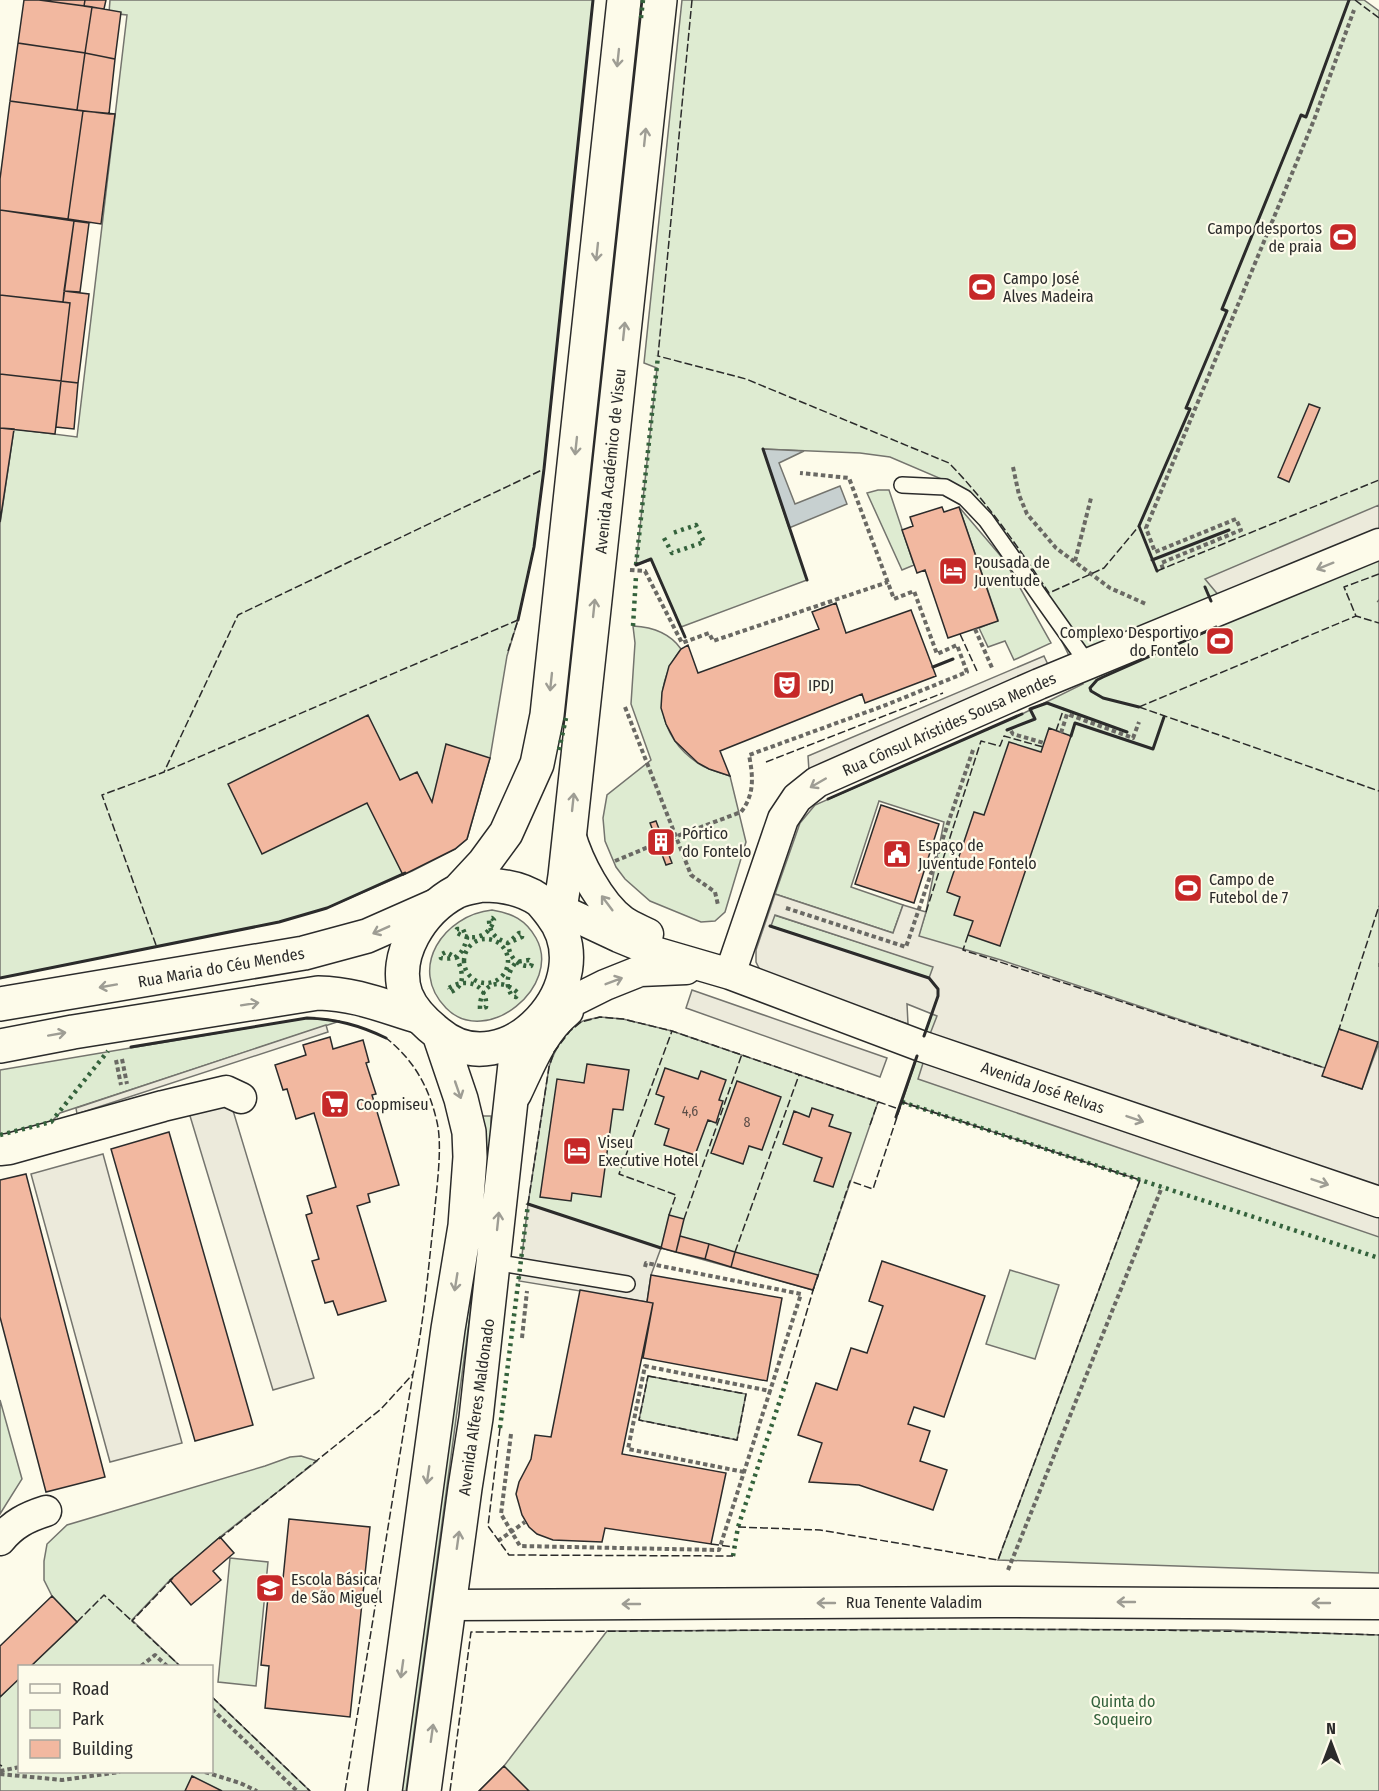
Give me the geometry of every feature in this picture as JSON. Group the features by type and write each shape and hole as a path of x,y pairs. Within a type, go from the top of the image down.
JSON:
{"main road":[{"path":"386,1791 448,1329 465,1226 470,1156 469,1132 461,1100 429,1026 406,994 404,968 411,940 446,899 484,863 506,833 537,764 547,715 624,0"},
{"name":"Avenida Académico de Viseu","path":"552,911 570,834 660,0"},
{"path":"0,1046 84,1030 318,993 345,994 368,999 429,1026 452,1043 468,1048 500,1047 538,1022 554,1003 567,965 566,946 552,911 512,888 482,885 446,899"},
{"name":"Rua Maria do Céu Mendes","path":"0,1004 304,953 367,936 446,899"},
{"name":"Avenida Alferes Maldonado","path":"424,1791 476,1418 515,1064 520,1046 538,1022"}],"street":[{"name":"Rua Cônsul Aristides Sousa Mendes","path":"719,971 745,929 783,819 796,798 817,782 1088,664 1379,544"},
{"name":"Avenida José Relvas","path":"570,834 576,854 586,873 608,906 623,921 719,971"},
{"name":"Avenida José Relvas","path":"552,911 658,953 719,971 921,1046 1379,1202"},
{"name":"Avenida José Relvas","path":"538,1022 605,985 640,971 719,971"},
{"path":"510,1108 547,1033 559,1018 586,995"},
{"path":"0,1150 226,1091 241,1098"},
{"path":"0,1540 17,1523 29,1516 46,1511"},
{"name":"Rua Tenente Valadim","path":"449,1605 995,1602 1379,1604"}],"lane":[{"path":"902,485 945,487 965,498 986,520 1088,664"},
{"path":"494,1262 627,1284"}],"path":[{"path":"1163,569 1161,563 1241,530 1236,519 1155,552 1146,528 1314,120 1354,10"},
{"path":"1013,466 1019,495 1027,514 1056,549 1110,588 1191,621"},
{"path":"800,473 849,478 894,599 914,591 937,654 957,645 970,681"},
{"path":"1075,561 1091,498"},
{"path":"624,570 645,571 682,644 709,633 713,641 888,582"},
{"path":"975,629 994,672 986,675"},
{"path":"664,841 741,812 748,803 753,784 749,755 886,705 967,672"},
{"path":"625,707 691,874 715,892 723,920 745,929"},
{"path":"1061,733 1067,714 1133,738 1139,722"},
{"path":"1008,725 1012,734 1044,743"},
{"path":"785,908 906,947 973,748"},
{"path":"586,873 657,843"},
{"path":"120,1049 128,1089"},
{"path":"114,1050 123,1092"},
{"path":"995,1602 1162,1187"},
{"path":"501,1514 520,1546 719,1550 801,1294 646,1263 644,1272"},
{"path":"744,1472 628,1449 645,1366 770,1391"},
{"path":"498,1541 525,1522"},
{"path":"142,1665 155,1655 166,1665"},
{"path":"213,1710 297,1791"},
{"path":"0,1772 18,1768"},
{"path":"0,1772 62,1780 113,1773"},
{"path":"208,1773 257,1791"}],"green space":[{"path":"110,0 593,0 544,469 534,547 518,620 507,656 490,758 467,839 455,849 412,871 327,908 279,922 0,978 0,524 14,429 77,437 127,15 109,13"},
{"name":"Complexo Desportivo do Fontelo","path":"682,0 1364,0 1379,11 1379,1573 998,1560 1140,1180 902,1102 938,996 929,978 770,926 774,915 911,959 926,912 944,822 879,801 851,887 903,905 893,933 775,894 800,823 815,805 1022,714 1083,684 1041,599 958,486 890,457 860,453 763,449 807,580 681,627 651,560 636,565 657,368 644,363"},
{"path":"889,490 914,565 902,570 867,493"},
{"path":"959,507 1005,561 1051,643 1014,660 1005,641 988,647 979,628 998,620"},
{"path":"633,626 660,632 677,643 681,649 671,664 662,696 667,726 674,740 685,753 699,764 730,776 746,842 725,912 715,921 701,922 650,901 625,879 616,867 605,841 603,818 607,795 651,760 631,704 635,643"},
{"path":"492,910 518,918 528,926 536,938 542,956 539,975 530,992 516,1006 499,1017 481,1021 462,1019 446,1008 435,993 430,977 431,961 436,946 459,922 475,914"},
{"path":"600,1017 623,1019 672,1031 878,1102 813,1290 661,1248 528,1204 551,1061 570,1030 583,1021"},
{"path":"307,1018 340,1021 60,1113 51,1122 0,1135 0,1070"},
{"path":"482,1116 491,1116 491,1159 406,1791 401,1791 484,1135"},
{"path":"1010,1270 1059,1285 1035,1359 986,1344"},
{"path":"648,1376 746,1394 737,1440 639,1420"},
{"path":"0,1400 22,1479 0,1514"},
{"path":"301,1456 317,1461 220,1537 170,1580 132,1620 179,1665 32,1665 77,1622 52,1596 44,1580 47,1544 67,1525 290,1457"},
{"path":"230,1558 268,1562 256,1686 218,1682"},
{"name":"Quinta do Soqueiro","path":"1228,1630 1379,1635 1379,1791 479,1791 504,1766 607,1631"},
{"path":"18,1679 18,1773 213,1773 213,1698 310,1791 0,1791 0,1697"}],"shaded area":[{"path":"763,449 804,451 779,463 795,504 840,486 847,504 789,528"},
{"path":"1379,505 1379,530 1220,597 1205,579"},
{"path":"1044,656 1050,669 809,771 808,756"},
{"path":"775,894 893,933 903,905 926,912 919,936 1001,960 1325,1068 1323,1076 1362,1089 1379,1043 1379,1188 930,1034 937,1016 907,1004 908,1024 764,973 756,962 756,950","holes":["775,915 933,967 929,978 771,926"]},
{"path":"692,990 887,1058 880,1077 686,1008"},
{"path":"326,1025 328,1032 77,1114 76,1108"},
{"path":"924,1060 1379,1217 1379,1237 918,1079"},
{"path":"228,1094 314,1378 273,1390 187,1106"},
{"path":"103,1154 182,1443 110,1462 31,1174"},
{"path":"528,1204 661,1248 651,1275 647,1302 519,1281"}],"building":[{"path":"24,0 92,7 85,53 18,43"},
{"path":"39,0 85,0 84,6"},
{"path":"85,0 106,0 104,9 84,6"},
{"path":"92,7 121,12 115,59 85,53"},
{"path":"18,43 85,53 77,110 10,101"},
{"path":"85,53 115,59 109,114 77,110"},
{"path":"10,101 83,111 68,219 0,210 0,179"},
{"path":"83,111 115,114 101,224 68,219"},
{"path":"0,210 74,221 63,302 0,295"},
{"path":"74,221 89,223 80,292 64,291"},
{"path":"64,291 89,294 78,383 61,381 70,303 63,302"},
{"path":"0,295 70,303 61,381 0,374"},
{"path":"0,374 61,381 55,434 0,428"},
{"path":"61,381 78,383 74,429 56,427"},
{"path":"1309,404 1320,408 1289,482 1278,477"},
{"path":"0,428 14,429 0,522"},
{"name":"Pousada de Juventude","path":"942,507 944,512 959,507 998,621 948,638 925,570 917,573 902,530 913,526 910,517"},
{"name":"IPDJ","path":"836,603 846,633 911,610 936,676 865,703 862,694 720,751 730,776 698,763 675,741 661,708 662,692 669,666 681,649 688,645 698,673 819,629 812,612"},
{"path":"368,715 400,780 417,772 432,802 446,744 490,758 467,839 455,849 403,875 367,803 262,854 228,784"},
{"path":"1049,728 1071,736 1000,946 968,935 973,921 954,915 960,897 947,892 974,812 984,815 1009,742 1041,752"},
{"name":"Espaço de Juventude Fontelo","path":"881,805 939,824 914,903 855,884"},
{"name":"Pórtico do Fontelo","path":"656,821 672,863 666,865 650,823"},
{"path":"1339,1029 1378,1042 1362,1089 1322,1076"},
{"path":"330,1037 333,1049 363,1040 369,1062 366,1063 376,1094 372,1095 399,1185 368,1194 370,1202 357,1206 386,1301 338,1315 333,1301 325,1303 312,1261 319,1259 306,1215 312,1213 307,1196 336,1187 314,1113 296,1119 287,1089 283,1090 275,1065 306,1055 303,1045"},
{"name":"Viseu Executive Hotel","path":"587,1064 629,1070 623,1110 613,1109 601,1197 572,1193 571,1201 540,1197 557,1079 584,1083"},
{"path":"665,1068 698,1079 701,1071 726,1080 719,1100 723,1101 716,1123 708,1120 695,1155 664,1145 669,1129 655,1124 664,1097 656,1094"},
{"path":"737,1081 781,1097 762,1150 749,1146 743,1164 711,1153"},
{"path":"812,1108 833,1115 829,1126 851,1133 833,1187 814,1181 822,1158 783,1144 794,1111 809,1117"},
{"path":"169,1132 253,1425 195,1441 111,1149"},
{"path":"26,1174 105,1477 46,1492 0,1317 0,1180"},
{"path":"669,1215 684,1219 676,1252 661,1248"},
{"path":"680,1236 709,1244 705,1259 676,1252"},
{"path":"709,1244 735,1252 731,1267 705,1259"},
{"path":"735,1252 818,1275 813,1290 731,1267"},
{"path":"882,1261 985,1296 944,1417 914,1407 908,1424 930,1431 920,1461 947,1470 933,1510 859,1485 809,1482 822,1443 798,1435 816,1383 837,1390 851,1348 867,1353 883,1306 869,1301"},
{"path":"651,1275 782,1298 767,1381 643,1358 653,1303 647,1302"},
{"path":"580,1290 653,1303 622,1454 726,1473 711,1544 605,1528 602,1542 553,1540 537,1534 529,1527 522,1515 516,1494 519,1482 531,1459 535,1435 551,1437"},
{"path":"289,1519 370,1527 350,1717 265,1708 269,1666 261,1665 268,1597 281,1599"},
{"path":"220,1537 234,1553 213,1571 221,1580 191,1605 170,1580"},
{"path":"52,1596 77,1622 32,1665 18,1665 18,1680 0,1697 0,1646"},
{"path":"504,1766 529,1791 479,1791"},
{"path":"192,1776 222,1791 185,1791"}],"hedge":[{"path":"641,18 643,0"},
{"path":"636,565 658,356"},
{"path":"664,538 672,553 704,542 696,525 673,533"},
{"path":"633,626 636,576"},
{"path":"559,750 566,718"},
{"path":"449,988 451,992 459,986 461,982 462,977 460,968 457,958 446,952 440,955 441,958 447,959 455,957 458,955 461,952 464,948 467,938 463,929 457,929 456,932 461,935 467,937 478,936 488,931 492,926 494,920 492,918 489,919 490,928 494,935 500,940 508,943 522,937 522,933 508,943 512,956 515,960 518,963 531,966 532,963 529,960 516,962 511,970 508,978 508,982 508,987 512,996 516,997 518,993 511,988 504,985 498,984 492,985 487,988 483,994 480,1009 486,1007 486,999 483,993 480,988 469,983 462,983 456,985 449,988"},
{"path":"486,939 501,946 508,961 501,976 486,983 471,976 464,961 471,946 486,939"},
{"path":"0,1135 51,1122 108,1051"},
{"path":"902,1102 1379,1258"},
{"path":"500,1428 528,1204"},
{"path":"733,1556 738,1527 787,1379"}],"fence":[{"path":"692,0 658,356 746,379 949,463 990,510 1049,593 1104,568 1139,526"},
{"path":"1355,0 1379,18"},
{"path":"156,945 102,795 164,772 238,615 544,469 534,547 518,620 164,772"},
{"path":"1157,571 1379,480"},
{"path":"1379,574 1344,587 1356,616 1379,623"},
{"path":"1139,707 1356,616"},
{"path":"508,651 518,620"},
{"path":"960,634 977,671"},
{"path":"766,762 943,693"},
{"path":"1139,707 1379,791"},
{"path":"1056,731 1064,708"},
{"path":"926,912 981,741 1000,746 1004,736 1043,747"},
{"path":"1342,1030 1339,1029 1379,906"},
{"path":"968,935 963,950 1325,1068"},
{"path":"528,1204 549,1067 554,1052 570,1031 581,1022 600,1017 623,1019 672,1031 899,1109"},
{"path":"669,1215 676,1195 619,1174 672,1031"},
{"path":"345,1791 420,1335 439,1157 439,1132 430,1097 419,1075 405,1055 386,1038"},
{"path":"684,1219 742,1054"},
{"path":"735,1252 799,1075"},
{"path":"870,1125 878,1102"},
{"path":"738,1527 820,1530 998,1560 1140,1180 902,1102 873,1189 850,1181 817,1279"},
{"path":"787,1379 814,1287"},
{"path":"219,1539 381,1409 413,1374"},
{"path":"648,1376 746,1394 737,1440 639,1420 648,1376"},
{"path":"500,1428 488,1526 509,1555 733,1556"},
{"path":"711,1544 734,1547"},
{"path":"173,1578 132,1621 179,1665"},
{"path":"77,1622 104,1595 132,1621"},
{"path":"450,1791 471,1632 1039,1629 1379,1635"},
{"path":"213,1698 310,1791"}],"wall":[{"path":"518,620 534,547 544,469 593,0"},
{"path":"1157,571 1139,526 1190,409 1186,408 1227,311 1222,309 1301,115 1306,117 1349,0"},
{"path":"763,449 807,580"},
{"path":"1152,560 1229,530"},
{"path":"636,565 651,559 685,637"},
{"path":"1205,587 1211,601"},
{"path":"1139,707 1103,698 1090,688 1103,677 1216,627"},
{"path":"933,667 953,659"},
{"path":"1007,730 1035,719 1030,709 1047,703 1127,732"},
{"path":"828,799 1022,714"},
{"path":"1071,736 1075,723 1153,749 1164,717"},
{"path":"0,978 279,922 327,908 405,873"},
{"path":"770,926 929,978 938,989 938,996 924,1036"},
{"path":"131,1047 307,1018 347,1023 386,1038"},
{"path":"896,1117 917,1056"},
{"path":"528,1204 661,1248"}],"place":[{"name":"Campo desportos de praia","path":"1343,237"},
{"name":"Campo José Alves Madeira","path":"982,287"},
{"name":"Pousada de Juventude","path":"953,571"},
{"name":"Complexo Desportivo do Fontelo","path":"1220,641"},
{"name":"IPDJ","path":"787,685"},
{"name":"Pórtico do Fontelo","path":"661,842"},
{"name":"Espaço de Juventude Fontelo","path":"897,854"},
{"name":"Campo de Futebol de 7","path":"1188,888"},
{"name":"Coopmiseu","path":"335,1104"},
{"name":"Viseu Executive Hotel","path":"577,1151"},
{"name":"Escola Básica de São Miguel","path":"270,1588"}]}
